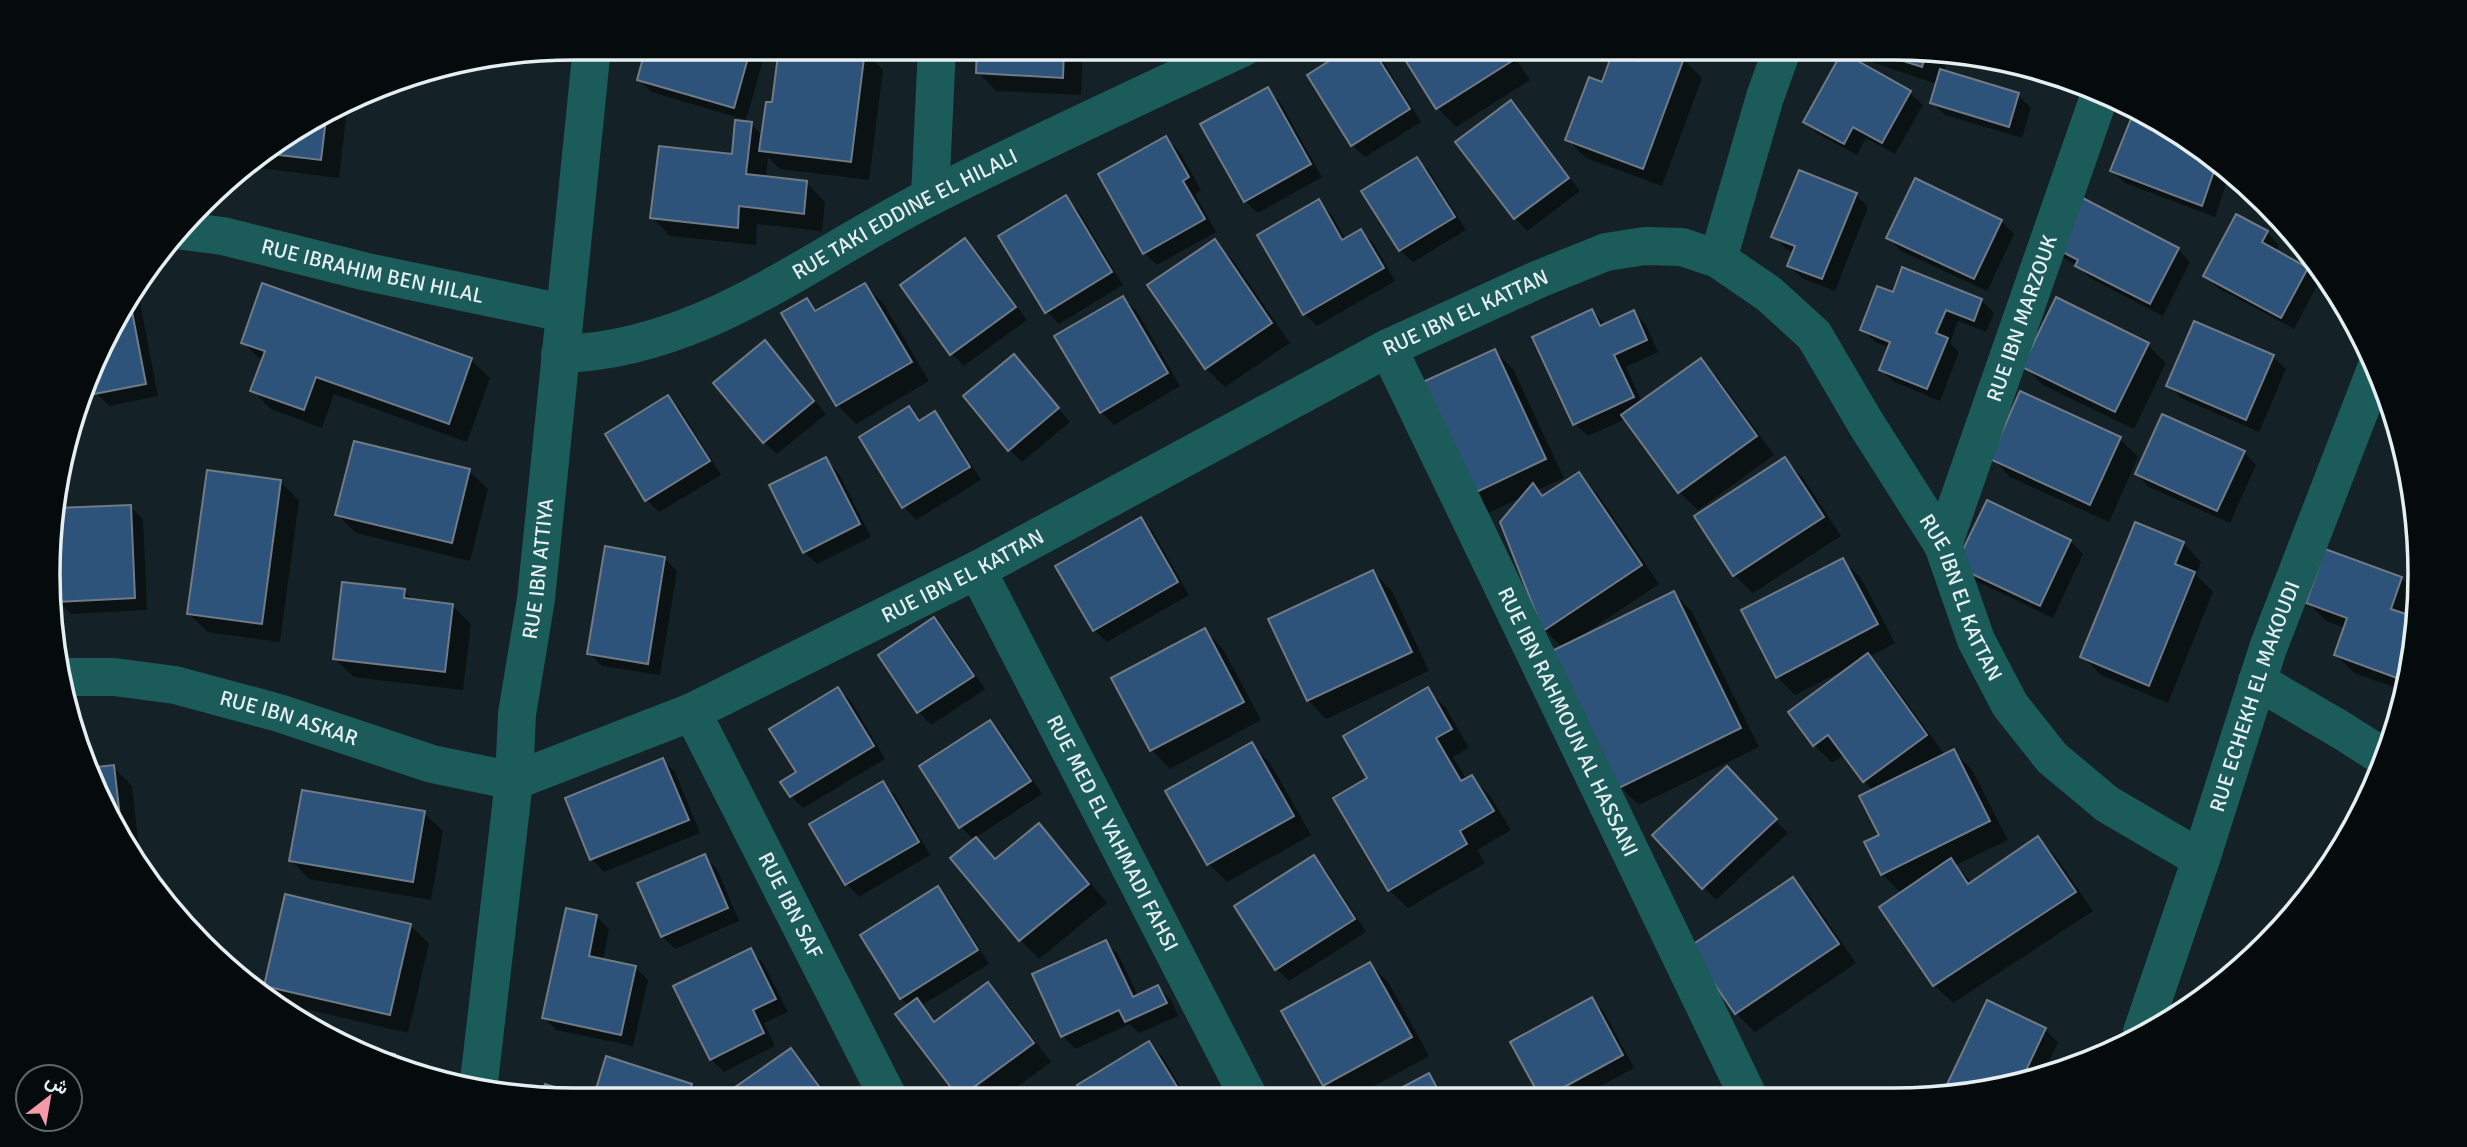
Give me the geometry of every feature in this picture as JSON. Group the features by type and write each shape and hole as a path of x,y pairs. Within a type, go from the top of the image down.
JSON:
{"street":[{"name":"RUE IBN ATTIYA","path":"479,1079 514,781 517,713 536,599 591,60"},
{"path":"930,197 936,60"},
{"name":"RUE TAKI EDDINE EL HILALI","path":"560,354 592,353 623,347 674,332 723,313 930,197 1217,60"},
{"path":"1718,259 1778,60"},
{"name":"RUE IBN MARZOUK","path":"1943,545 2097,102"},
{"name":"RUE IBRAHIM BEN HILAL","path":"190,232 223,236 367,272 564,313"},
{"name":"RUE IBN EL KATTAN","path":"514,781 692,712 976,570 1388,348 1539,279 1606,252 1645,246 1682,247 1718,259 1769,293 1814,335 1943,545 1976,640 2010,705 2052,758 2106,804 2201,859"},
{"name":"RUE IBN RAHMOUN AL HASSANI","path":"1388,348 1744,1088"},
{"name":"RUE ECHEKH EL MAKOUDI","path":"2146,1021 2258,681 2326,494 2370,383"},
{"name":"RUE MED EL YAHMADI FAHSI","path":"976,570 1244,1088"},
{"name":"RUE IBN ASKAR","path":"70,677 114,677 175,685 279,713 432,764 514,781"},
{"path":"2258,681 2375,752"},
{"name":"RUE IBN SAF","path":"692,712 882,1088"}],"building":[{"path":"642,60 747,60 734,108 637,80"},
{"path":"777,60 864,60 851,162 759,151 766,102 772,102"},
{"path":"976,60 1064,60 1063,78 976,73"},
{"path":"1331,60 1379,60 1410,109 1351,146 1307,75"},
{"path":"1405,60 1512,61 1436,109"},
{"path":"1610,60 1683,60 1643,169 1565,140 1589,77 1602,82"},
{"path":"1838,60 1856,60 1911,91 1882,143 1853,127 1844,144 1803,122"},
{"path":"1901,60 1924,61 1922,67"},
{"path":"1940,69 2019,93 2009,127 1930,103"},
{"path":"1268,87 1311,164 1244,202 1200,124"},
{"path":"1511,100 1569,178 1514,219 1455,142"},
{"path":"2131,118 2179,146 2214,172 2202,206 2110,171"},
{"path":"735,120 752,122 746,174 807,181 804,214 739,206 738,228 650,218 659,146 732,154"},
{"path":"325,123 321,160 276,155"},
{"path":"1166,136 1189,177 1183,181 1205,219 1143,254 1098,174"},
{"path":"1417,157 1455,217 1399,251 1361,191"},
{"path":"1799,170 1857,193 1822,279 1787,266 1795,246 1771,237"},
{"path":"1915,178 2002,220 1974,279 1886,238"},
{"path":"2075,194 2179,248 2150,304 2075,266 2078,260 2049,245"},
{"path":"1066,195 1112,272 1045,313 998,236"},
{"path":"1319,199 1342,240 1361,229 1384,268 1303,315 1257,235"},
{"path":"2236,214 2268,231 2262,242 2307,269 2281,318 2203,276"},
{"path":"965,238 1016,307 950,355 900,285"},
{"path":"1215,239 1272,323 1205,369 1147,285"},
{"path":"1902,267 1982,299 1974,321 1946,310 1936,333 1948,338 1927,389 1879,370 1890,342 1860,330 1877,286 1893,292"},
{"path":"262,283 472,358 449,424 316,377 304,410 250,391 265,351 241,343"},
{"path":"865,283 912,362 836,406 781,313 807,298 815,311"},
{"path":"1123,296 1168,373 1100,413 1054,336"},
{"path":"2056,297 2149,343 2115,412 2022,367"},
{"path":"1592,309 1600,326 1634,310 1647,340 1614,355 1634,397 1573,425 1532,337"},
{"path":"132,310 146,384 94,394 99,377"},
{"path":"2194,321 2274,355 2246,420 2166,386"},
{"path":"765,340 814,401 763,443 713,383"},
{"path":"1495,349 1546,459 1466,497 1414,386"},
{"path":"1014,354 1059,408 1008,451 963,396"},
{"path":"1701,358 1757,436 1678,493 1621,415"},
{"path":"2020,391 2121,437 2090,505 1990,459"},
{"path":"668,395 710,461 645,501 605,434"},
{"path":"909,406 919,421 935,411 970,467 902,508 859,437"},
{"path":"2162,414 2245,451 2217,511 2135,474"},
{"path":"354,441 470,469 452,543 335,515"},
{"path":"826,457 860,524 803,553 769,485"},
{"path":"1785,457 1824,517 1733,576 1694,516"},
{"path":"207,470 281,480 262,624 187,614"},
{"path":"1579,472 1642,565 1543,631 1500,522 1533,483 1542,496"},
{"path":"1987,500 2071,540 2040,606 1955,566"},
{"path":"131,505 135,598 61,602 64,508"},
{"path":"1141,517 1178,582 1093,631 1055,566"},
{"path":"2135,522 2184,542 2175,564 2195,572 2149,686 2080,657"},
{"path":"605,546 665,557 648,664 587,654"},
{"path":"2325,549 2402,577 2391,609 2405,614 2397,678 2334,655 2347,618 2306,603"},
{"path":"1843,558 1878,624 1776,678 1741,610"},
{"path":"1373,570 1412,652 1307,701 1268,619"},
{"path":"342,582 405,589 404,598 453,604 445,672 333,659"},
{"path":"1674,591 1741,728 1619,788 1552,651"},
{"path":"934,617 974,676 917,713 878,655"},
{"path":"1205,628 1244,702 1150,751 1111,678"},
{"path":"1868,653 1927,735 1863,782 1828,735 1813,746 1788,712"},
{"path":"838,687 874,746 790,797 780,782 796,772 769,729"},
{"path":"1428,687 1452,729 1436,738 1461,781 1472,775 1494,811 1460,831 1467,844 1388,891 1333,798 1367,778 1343,736"},
{"path":"990,720 1031,781 959,828 919,766"},
{"path":"1252,742 1294,816 1207,865 1165,791"},
{"path":"1954,749 1990,821 1881,875 1864,842 1879,835 1859,796"},
{"path":"663,758 689,820 590,860 565,798"},
{"path":"114,765 120,814 113,801 98,767"},
{"path":"1727,766 1777,819 1702,889 1652,835"},
{"path":"883,781 919,842 845,885 809,824"},
{"path":"302,790 425,811 413,882 289,861"},
{"path":"1039,823 1089,884 1019,941 950,858 976,837 995,859"},
{"path":"2038,836 2076,892 1933,986 1879,907 1951,858 1968,884"},
{"path":"705,854 728,908 661,937 637,883"},
{"path":"1314,855 1355,919 1275,970 1234,906"},
{"path":"1793,877 1839,944 1735,1014 1689,947"},
{"path":"938,886 978,950 900,999 860,935"},
{"path":"285,894 411,924 390,1015 269,987 265,984"},
{"path":"566,908 597,915 589,956 636,966 621,1035 542,1018"},
{"path":"1106,940 1133,997 1158,985 1167,1003 1125,1022 1119,1010 1061,1037 1032,974"},
{"path":"751,948 776,999 753,1010 764,1033 710,1060 673,986"},
{"path":"1370,962 1412,1037 1323,1086 1281,1011"},
{"path":"988,982 1034,1043 973,1088 951,1088 895,1014 917,998 934,1022"},
{"path":"1592,997 1623,1055 1562,1088 1535,1088 1510,1042"},
{"path":"1987,1000 2046,1028 2026,1070 1947,1084"},
{"path":"1149,1041 1178,1088 1079,1088 1077,1085"},
{"path":"791,1048 820,1088 734,1088"},
{"path":"606,1056 692,1084 691,1088 596,1088"},
{"path":"1429,1073 1437,1088 1401,1088"}]}
